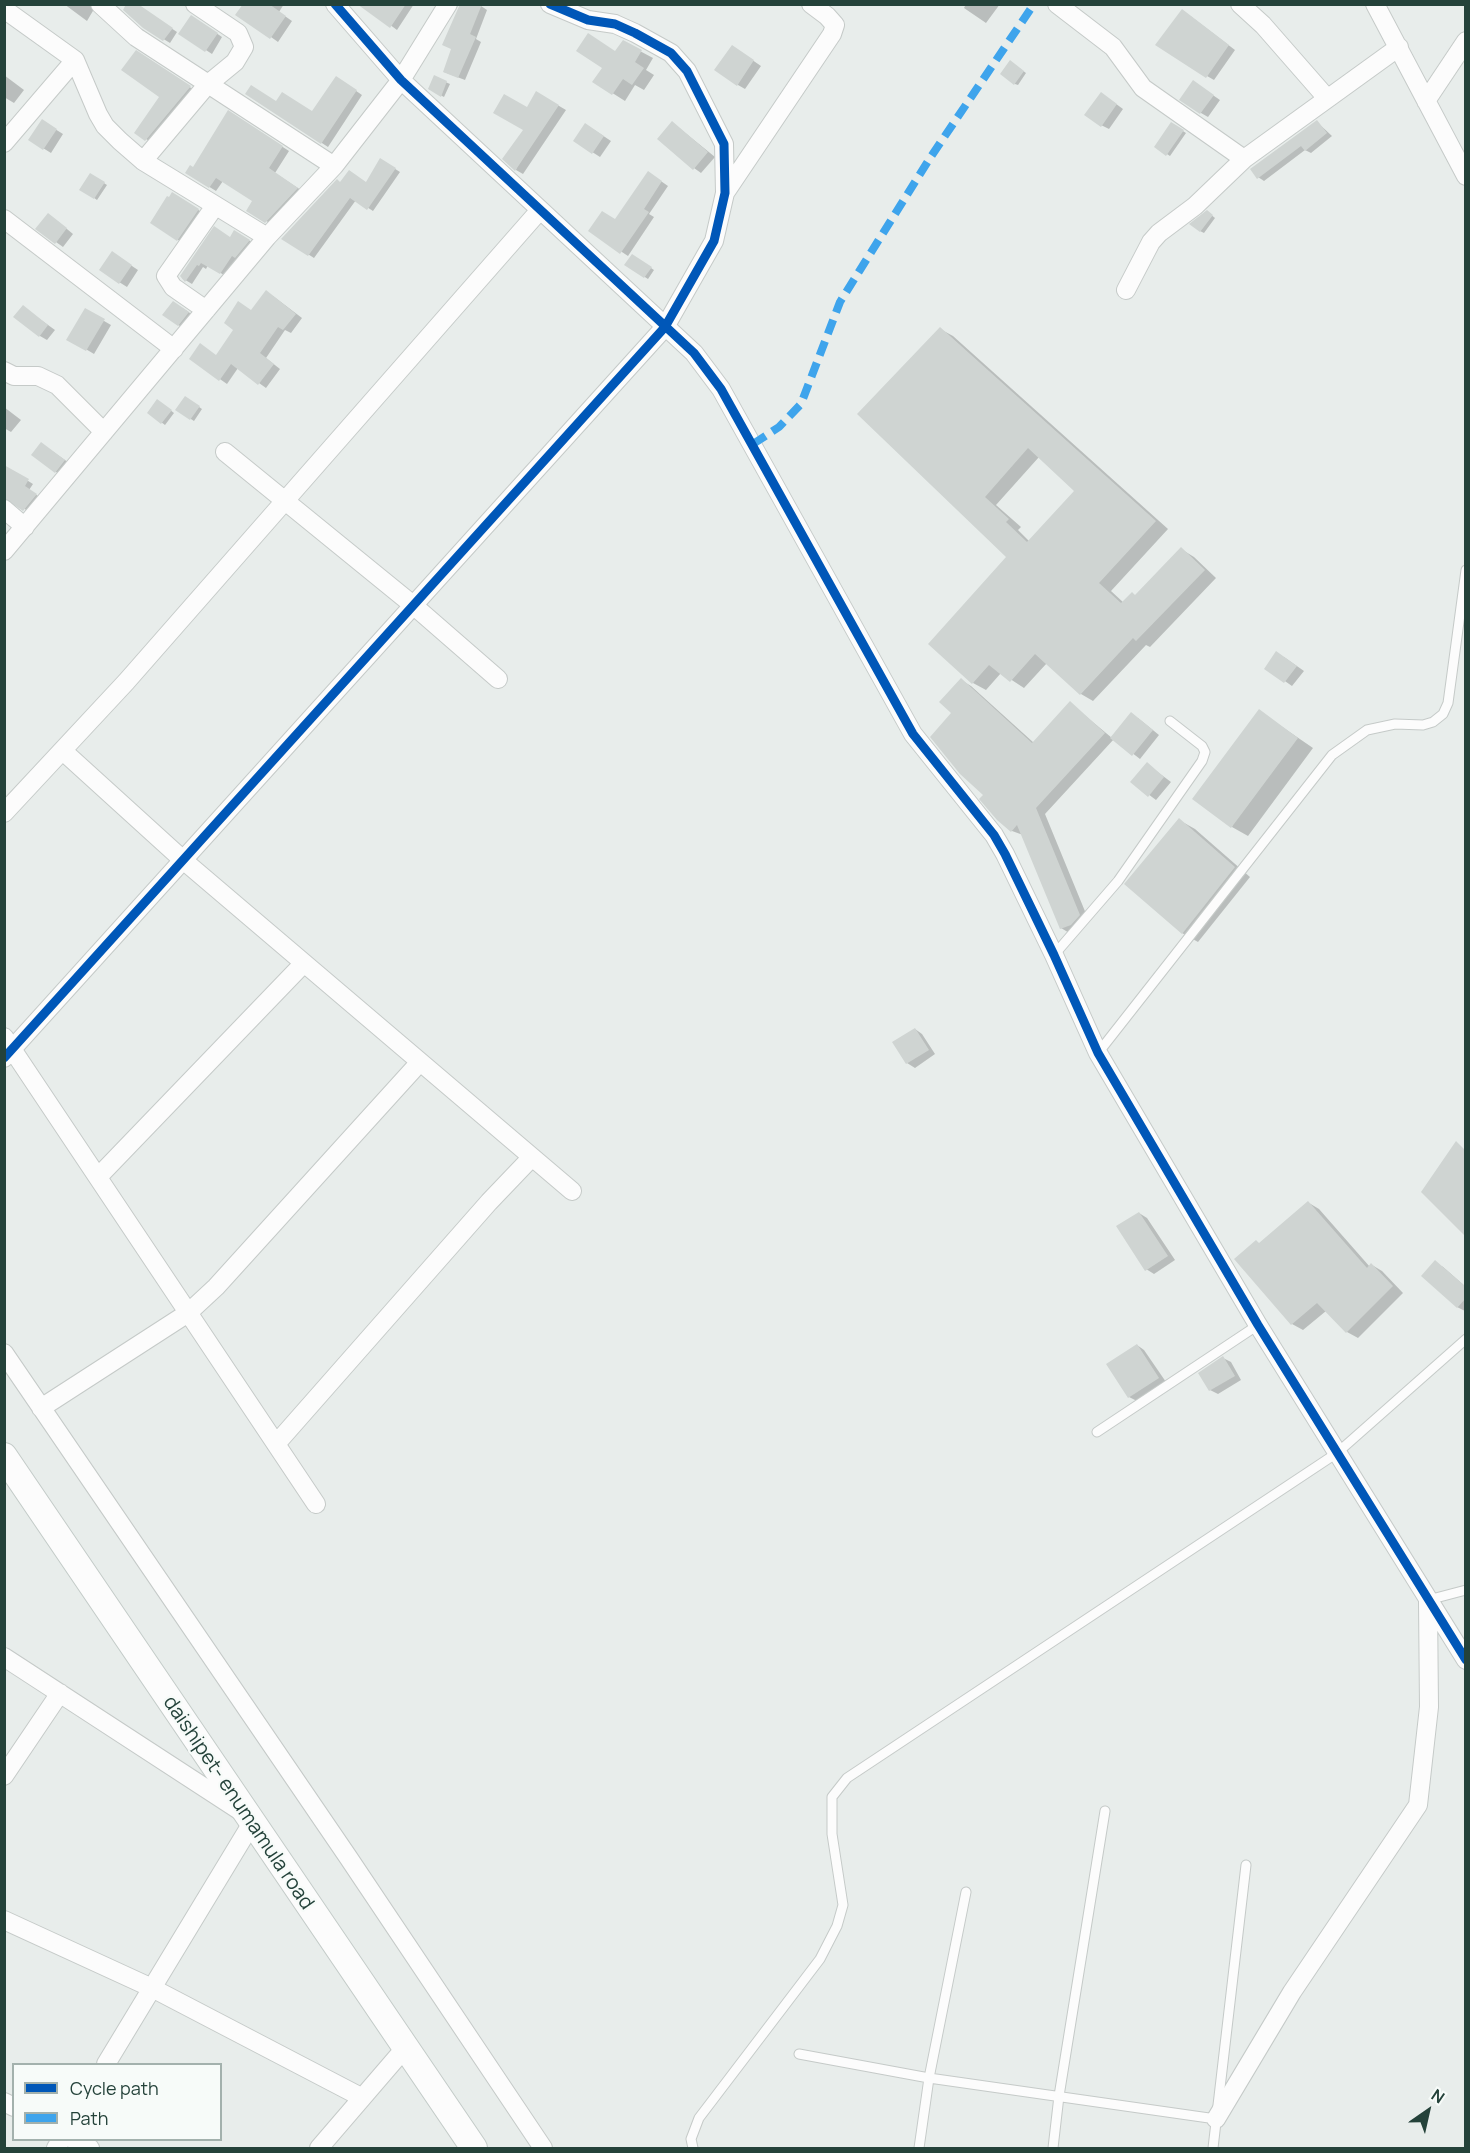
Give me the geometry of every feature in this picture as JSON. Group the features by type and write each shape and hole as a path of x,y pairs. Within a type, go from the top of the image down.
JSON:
{"street":[{"path":"100,4 136,37 334,166"},
{"path":"143,160 207,85 235,62 244,46 238,33 195,4"},
{"path":"335,4 401,80 694,353 721,389 913,734 994,835 1018,878 1098,1053 1258,1324 1466,1660"},
{"path":"4,551 267,237 334,166 401,80 448,4"},
{"path":"316,1504 98,1177 7,1048 183,860 665,327 714,241 725,193 724,144 687,71 671,53 615,24 588,20 550,4"},
{"path":"725,193 832,34 835,25 811,4"},
{"path":"1240,4 1263,25 1326,98"},
{"path":"1375,4 1466,176"},
{"path":"1065,7 1113,47 1143,88 1244,159"},
{"path":"4,9 75,60 105,126 143,160 267,237"},
{"path":"1426,101 1466,41"},
{"path":"1126,290 1150,242 1195,206 1244,159 1399,47"},
{"path":"4,143 75,60"},
{"path":"206,310 173,287 166,276 215,206"},
{"path":"4,813 63,751 540,210"},
{"path":"4,219 174,349"},
{"path":"4,371 14,376 38,376 57,385 104,432"},
{"path":"225,452 413,605 498,679"},
{"path":"4,509 25,526"},
{"path":"63,751 183,860 572,1191"},
{"path":"98,1177 304,963"},
{"path":"41,1408 188,1313 216,1287 420,1062"},
{"path":"276,1444 489,1202 532,1157"},
{"path":"4,1353 348,1857 543,2148"},
{"name":"daishipet- enumamula road","path":"4,1456 474,2148"},
{"path":"1216,2119 1292,1992 1418,1805 1430,1707 1428,1600"},
{"path":"4,1657 249,1819 107,2063"},
{"path":"4,1776 60,1693"},
{"path":"4,1920 152,1988 361,2097"},
{"path":"319,2148 405,2048"}],"lane":[{"path":"1098,1053 1332,755 1367,730 1395,724 1423,725 1433,722 1443,714 1448,703 1466,570"},
{"path":"1054,954 1118,881 1202,761 1205,752 1202,746 1170,721"},
{"path":"1097,1432 1258,1324"},
{"path":"693,2148 691,2139 699,2118 820,1959 837,1926 843,1905 831,1815 832,1797 847,1778 1337,1453 1466,1339"},
{"path":"1428,1600 1466,1590"},
{"path":"1053,2148 1059,2096 1105,1811"},
{"path":"1214,2148 1246,1865"},
{"path":"919,2148 929,2078 966,1892"},
{"path":"799,2055 929,2078 1216,2119"}],"building":[{"path":"126,4 138,4 173,28 163,41 143,28 123,10"},
{"path":"243,4 269,4 286,16 270,39 235,15"},
{"path":"357,4 406,4 390,28"},
{"path":"460,4 482,4 470,34 476,37 458,78 443,72 451,49 442,45"},
{"path":"1182,9 1229,45 1206,78 1155,45"},
{"path":"191,15 218,33 205,52 178,34"},
{"path":"588,33 615,51 623,40 642,50 635,62 644,68 632,85 623,79 612,95 592,82 602,68 576,51"},
{"path":"732,45 754,60 737,86 714,70"},
{"path":"136,50 191,86 145,141 134,133 159,97 121,70"},
{"path":"1010,60 1024,71 1014,85 1000,74"},
{"path":"434,75 447,81 441,97 428,89"},
{"path":"336,76 357,90 321,144 245,94 251,85 276,101 282,92 312,111"},
{"path":"1193,80 1214,95 1200,114 1179,100"},
{"path":"536,91 559,105 515,171 502,159 523,130 493,113 504,94 527,107"},
{"path":"1101,92 1117,104 1101,127 1084,115"},
{"path":"228,110 283,146 269,168 298,188 265,223 246,211 252,201 216,178 209,188 185,173 190,165 193,167"},
{"path":"42,119 57,129 43,150 28,140"},
{"path":"1317,120 1327,133 1305,151 1301,146 1257,179 1250,169"},
{"path":"672,121 708,152 693,170 657,139"},
{"path":"1171,122 1184,130 1166,156 1154,147"},
{"path":"585,123 604,136 592,154 573,141"},
{"path":"380,158 396,168 367,210 350,198 308,256 281,239 337,179 340,182 349,170 366,182"},
{"path":"648,171 662,181 644,209 649,212 620,254 588,231 602,211 615,219"},
{"path":"90,173 105,182 94,199 79,190"},
{"path":"172,192 199,209 177,241 150,223"},
{"path":"1207,210 1213,215 1200,232 1189,224"},
{"path":"48,213 67,228 55,244 35,229"},
{"path":"214,226 230,237 234,230 250,240 235,258 232,256 220,274 201,263 185,282 180,276"},
{"path":"112,251 132,265 119,284 99,270"},
{"path":"632,254 652,267 644,278 624,265"},
{"path":"266,290 296,314 283,330 278,327 260,353 274,364 258,385 231,364 219,381 189,359 200,343 216,355 233,330 224,323 238,301 251,310"},
{"path":"173,301 189,312 178,326 162,315"},
{"path":"23,305 48,325 39,337 13,317"},
{"path":"85,308 105,319 86,351 66,340"},
{"path":"940,327 1156,521 1099,583 1121,603 1132,592 1135,595 1181,547 1205,570 1136,641 1133,638 1080,695 1035,654 1010,682 989,665 972,684 928,644 1006,557 857,414","holes":["1028,448 1074,491 1027,542 1006,522 1009,519 985,497"]},
{"path":"185,396 200,406 190,420 175,410"},
{"path":"157,399 172,410 161,424 147,413"},
{"path":"41,442 65,460 55,473 31,455"},
{"path":"4,465 29,479 25,486 37,494 23,511 4,498"},
{"path":"1276,651 1297,666 1284,683 1264,669"},
{"path":"961,678 1032,743 1070,701 1105,733 1036,808 1080,915 1071,925 1060,929 1017,825 1011,832 997,820 979,799 983,795 960,774 930,737 951,713 939,702"},
{"path":"1259,709 1298,738 1231,828 1192,799"},
{"path":"1131,712 1153,730 1132,756 1110,738"},
{"path":"1147,762 1164,777 1148,797 1130,782"},
{"path":"1179,818 1235,867 1182,934 1124,884"},
{"path":"915,1028 929,1050 906,1064 892,1042"},
{"path":"1456,1141 1466,1151 1466,1237 1421,1192"},
{"path":"1308,1201 1367,1268 1371,1263 1393,1286 1346,1333 1317,1303 1291,1325 1234,1259 1256,1240 1259,1243"},
{"path":"1139,1212 1168,1256 1145,1271 1116,1226"},
{"path":"1435,1260 1466,1287 1466,1298 1457,1308 1421,1276"},
{"path":"1137,1344 1159,1378 1128,1398 1106,1364"},
{"path":"1223,1356 1235,1376 1209,1391 1198,1373"}],"marked path":[{"path":"753,444 779,427 801,404 840,302 930,158 1034,4"}],"cycle path":[{"path":"335,4 401,80 694,353 721,389 913,734 994,835 1005,854 1098,1053 1258,1325 1466,1660"},
{"path":"4,1058 665,327 714,241 725,193 724,144 687,71 671,53 635,33 615,24 588,20 550,4"}]}
